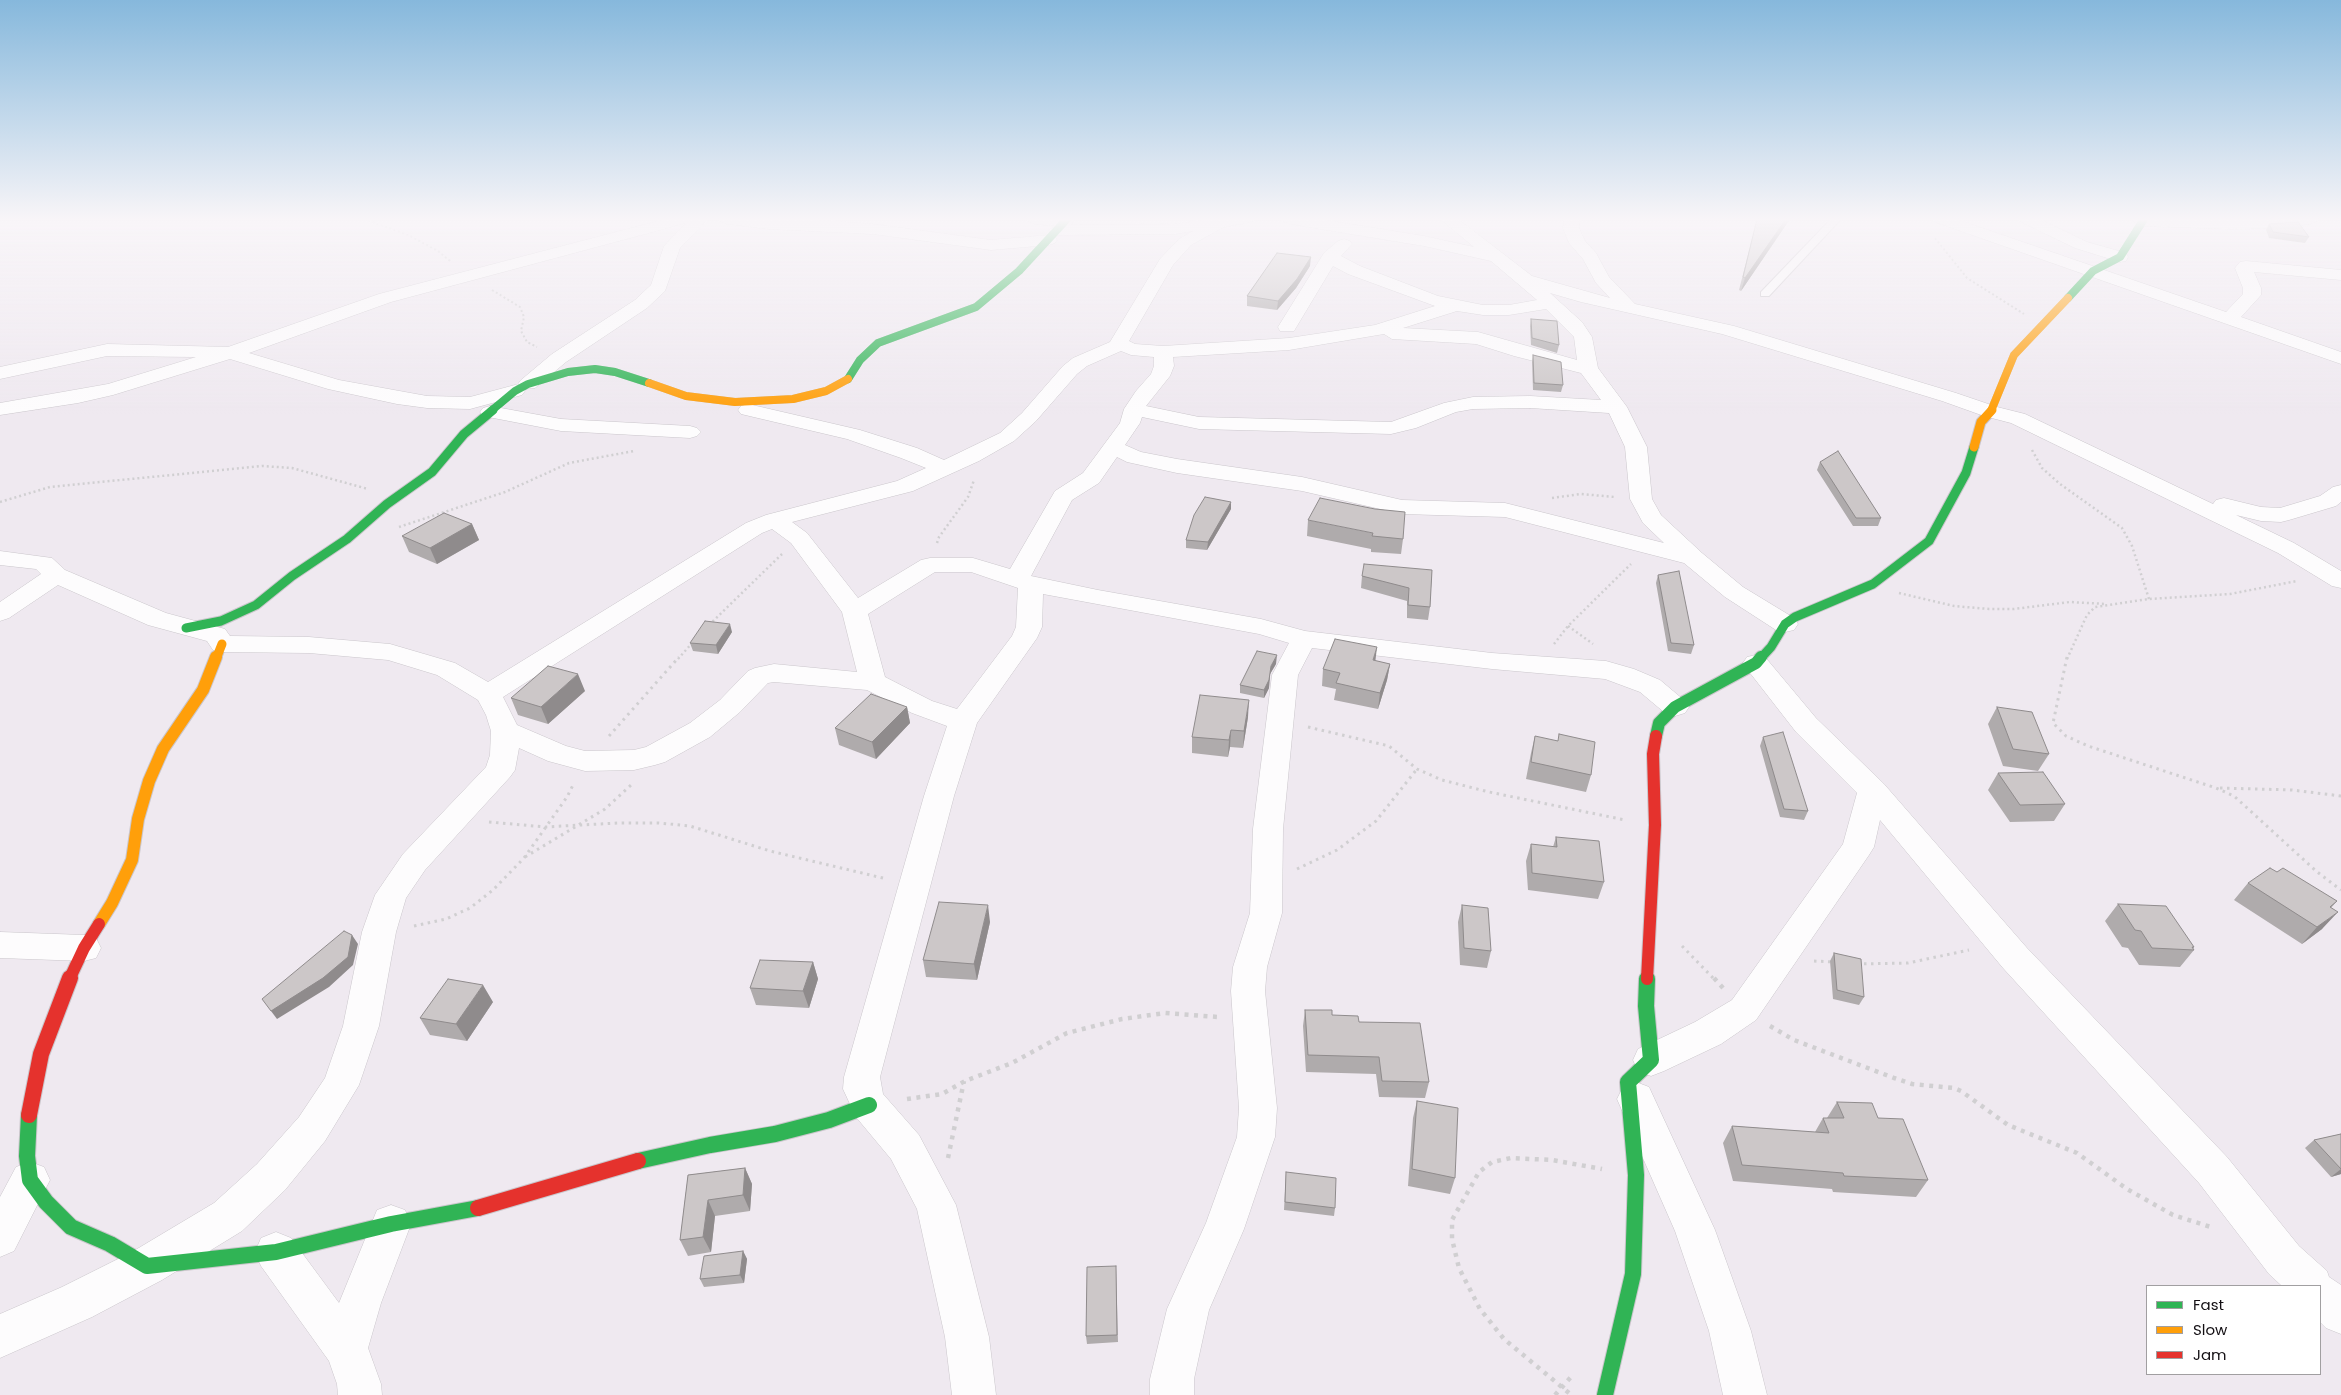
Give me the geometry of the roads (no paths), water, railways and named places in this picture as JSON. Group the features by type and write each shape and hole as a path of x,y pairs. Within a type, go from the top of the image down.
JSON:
{"street":[{"path":"0,409 87,395 230,353 384,298 436,284"},
{"path":"186,628 221,621 256,605 292,576 347,539 387,504 432,472 458,441 490,412 560,358 631,312 659,284"},
{"path":"0,373 76,355 107,350 166,350 230,353 335,385 396,398 427,402 470,403 568,372 595,369 615,372 686,396 708,400 735,402 792,399 826,391 847,380 860,360 878,343 976,307 1003,284"},
{"path":"488,694 754,528 774,520 892,491 945,469 1007,437 1029,417 1070,370 1080,362 1119,343 1154,284"},
{"path":"1287,326 1313,284"},
{"path":"1391,284 1424,297 1482,310 1509,310 1550,303"},
{"path":"1530,284 1576,326 1583,337 1588,369 1618,407 1636,447 1640,499 1652,518 1693,558 1734,592 1785,624"},
{"path":"1539,284 1581,297 1727,330 1949,397 1991,412 2018,418 2174,492 2286,548 2334,576"},
{"path":"1607,284 1628,307"},
{"path":"1605,1395 1632,1274 1640,1071 1652,914 1655,826 1653,754 1659,723 1675,707 1756,663 1771,647 1785,624 1795,617 1873,584 1930,541 1966,473 1981,422 1991,412 2001,383 2014,355 2082,284"},
{"path":"2132,284 2341,358"},
{"path":"2230,318 2252,295 2250,284"},
{"path":"1119,343 1132,350 1163,352 1262,347 1337,338 1378,330 1456,305"},
{"path":"1378,330 1400,334 1478,338 1521,352 1588,369"},
{"path":"974,1395 967,1337 936,1205 906,1148 869,1105 862,1089 862,1078 912,892 962,721 1024,638 1029,627 1024,582 1063,496 1091,478 1113,448 1130,423 1134,409 1146,391 1160,376 1164,366 1163,352"},
{"path":"1134,409 1200,423 1391,428 1409,424 1452,407 1473,403 1530,402 1618,407"},
{"path":"748,410 831,428 871,439 909,452 945,469"},
{"path":"490,412 561,425 690,432"},
{"path":"1113,448 1135,457 1178,466 1302,484 1402,507 1505,510 1693,558"},
{"path":"2174,492 2269,515 2281,515 2328,501 2341,492"},
{"path":"774,520 798,538 855,611 873,682"},
{"path":"0,558 43,563 56,575 157,620 216,635 222,644"},
{"path":"855,611 930,566 973,566 1024,582 1098,598 1261,626 1304,639 1536,666 1606,670 1650,686 1675,707"},
{"path":"0,613 56,575"},
{"path":"1172,1395 1172,1379 1188,1309 1224,1229 1247,1167 1256,1136 1258,1108 1248,991 1250,967 1266,913 1268,829 1285,675 1304,639"},
{"path":"0,1336 77,1302 147,1266 228,1217 271,1177 312,1129 341,1085 362,1026 379,932 391,895 414,862 500,770 504,755 505,731 500,715 488,694 446,669 390,652 309,645 222,644"},
{"path":"222,644 203,690 163,749 149,781 138,819 132,860 112,904 84,948 61,997 41,1054 29,1115 27,1156 30,1180 46,1202 71,1227 110,1244 147,1266 276,1252 390,1224 492,1205 643,1160 710,1145 776,1134 829,1120 869,1105"},
{"path":"1756,663 1806,725 1872,791 2015,958 2213,1170 2284,1260 2311,1285"},
{"path":"505,731 558,754 585,761 634,760 655,756 700,730 730,706 758,677 774,673 873,682 922,707 962,721"},
{"path":"1640,1071 1708,1033 1744,1010 1780,958 1803,929 1858,847 1872,791"},
{"path":"0,945 84,948"},
{"path":"1640,1071 1730,1332 1745,1395"},
{"path":"0,1237 30,1180"},
{"path":"346,1348 360,1303 390,1224"},
{"path":"276,1252 346,1348 359,1384 360,1395"},
{"path":"2321,1295 2341,1313"}],"lane":[{"path":"1765,294 1774,284"}]}
